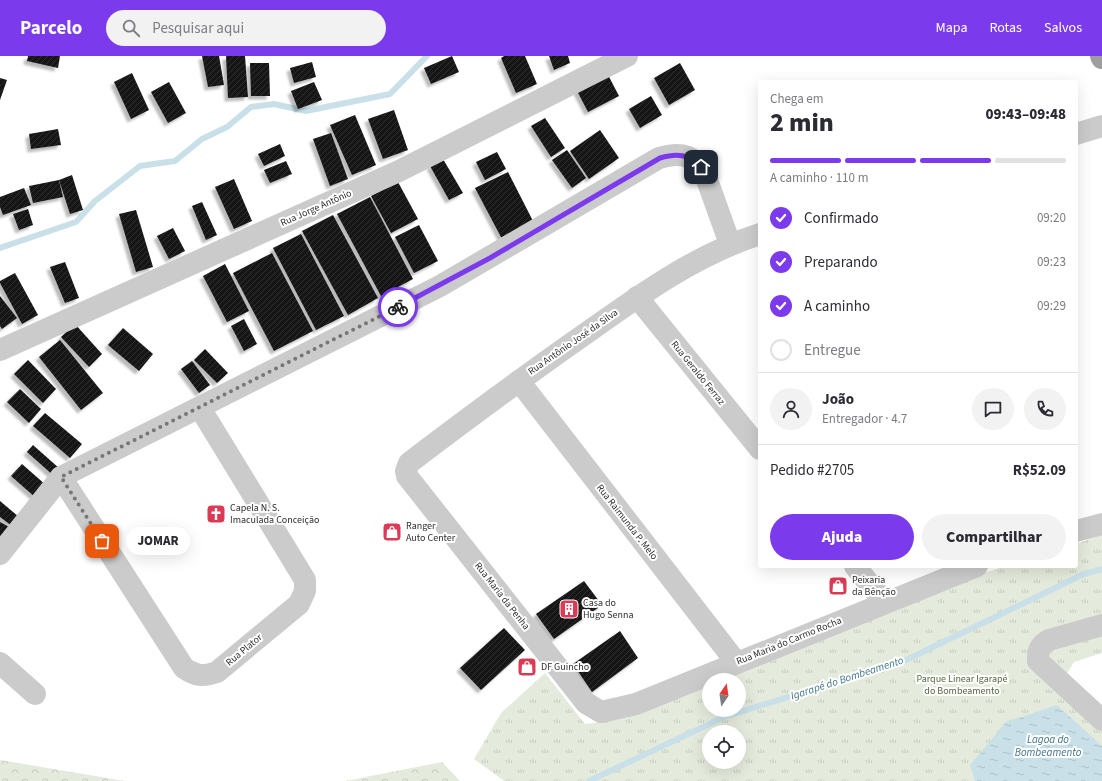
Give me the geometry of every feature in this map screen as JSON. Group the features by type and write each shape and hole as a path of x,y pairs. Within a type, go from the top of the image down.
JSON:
{"street":[{"name":"Rua Jorge Antônio","path":"0,350 399,171 627,56"},
{"path":"1078,133 1102,126"},
{"path":"0,554 61,477 440,286 660,158 673,154 683,155 694,160 701,167 730,244"},
{"name":"Rua Antônio José da Silva","path":"407,476 406,471 409,463 518,381 637,297 683,268 730,244 758,235"},
{"name":"Rua Geraldo Ferraz","path":"637,297 758,447"},
{"name":"Rua Raimunda P. Melo","path":"518,381 736,662"},
{"name":"Rua Plator","path":"61,477 184,668 194,675 206,676 217,672 299,604 305,591 305,580 200,408"},
{"name":"Rua Maria da Penha","path":"407,476 586,703 601,712"},
{"path":"1078,530 1102,524"},
{"path":"857,568 884,602"},
{"name":"Rua Maria do Carmo Rocha","path":"601,712 636,704 884,602 972,568"},
{"path":"1102,625 1049,640 1042,644 1038,650 1038,661 1102,720"},
{"path":"0,663 35,694"}],"green space":[{"name":"Parque Linear Igarapé do Bombeamento","path":"1102,535 1102,653 1074,662 1059,687 1102,728 1102,781 504,781 474,759 501,713 545,673 585,724 615,720 702,684 702,717 746,717 746,673 729,673 1000,568 1078,568 1078,543"},
{"path":"0,760 125,781 0,781"},
{"path":"442,762 460,781 345,781"}],"water":[{"name":"Lagoa do Bombeamento","path":"1057,705 1102,746 1102,781 975,781 970,765 1006,722"}],"building":[{"path":"28,56 60,56 58,68 27,61"},
{"path":"202,56 219,56 224,85 208,87"},
{"path":"226,56 245,56 248,97 228,98"},
{"path":"452,56 459,72 431,84 424,68"},
{"path":"504,56 525,56 537,84 516,93 501,58"},
{"path":"549,56 568,56 570,63 554,70"},
{"path":"312,62 316,77 294,83 290,68"},
{"path":"250,63 269,63 270,96 251,96"},
{"path":"680,63 695,90 669,105 654,78"},
{"path":"606,71 619,96 588,112 575,87"},
{"path":"132,73 149,110 131,119 114,82"},
{"path":"0,78 7,80 0,100"},
{"path":"169,82 186,113 168,123 151,92"},
{"path":"314,82 322,100 298,109 291,91"},
{"path":"651,96 662,115 640,128 629,109"},
{"path":"394,110 408,150 383,159 368,119"},
{"path":"355,115 376,165 352,175 330,125"},
{"path":"545,118 565,148 551,157 531,126"},
{"path":"58,129 61,145 31,149 29,134"},
{"path":"600,130 619,158 589,179 570,151"},
{"path":"331,133 348,179 330,186 313,139"},
{"path":"280,144 285,156 264,166 258,154"},
{"path":"567,150 586,178 572,188 552,160"},
{"path":"497,152 506,169 485,180 476,162"},
{"path":"443,159 463,193 449,200 430,166"},
{"path":"286,161 292,174 270,183 264,170"},
{"path":"508,172 534,223 502,239 475,188"},
{"path":"72,175 83,210 70,214 59,180"},
{"path":"234,179 252,221 234,229 215,187"},
{"path":"59,180 63,197 33,203 29,186"},
{"path":"398,182 418,219 391,233 371,196"},
{"path":"24,188 31,205 3,215 0,207 0,197"},
{"path":"370,197 413,279 381,296 337,214"},
{"path":"202,202 217,235 206,240 192,206"},
{"path":"28,209 33,225 19,230 13,214"},
{"path":"136,210 153,267 136,272 119,214"},
{"path":"333,215 378,298 348,315 302,231"},
{"path":"419,225 438,261 414,273 395,237"},
{"path":"173,228 185,251 169,259 157,236"},
{"path":"301,234 344,316 316,330 273,248"},
{"path":"272,253 313,331 274,351 233,273"},
{"path":"65,262 79,298 65,303 50,267"},
{"path":"225,264 249,311 227,322 203,276"},
{"path":"15,273 38,315 22,324 0,283 0,281"},
{"path":"0,296 17,318 2,329 0,326"},
{"path":"244,319 257,344 244,351 231,326"},
{"path":"75,324 102,354 89,367 61,337"},
{"path":"123,328 153,354 139,371 108,345"},
{"path":"60,340 103,393 81,410 39,357"},
{"path":"205,349 228,373 217,383 194,360"},
{"path":"28,360 56,389 43,403 14,374"},
{"path":"192,361 210,385 199,393 181,369"},
{"path":"20,389 41,409 29,423 7,402"},
{"path":"45,413 82,444 70,458 33,426"},
{"path":"33,445 60,469 54,476 27,452"},
{"path":"22,464 47,486 36,498 11,476"},
{"path":"0,501 19,517 12,526 0,517"},
{"path":"0,522 9,527 0,542"},
{"name":"Casa do Hugo Senna","path":"584,581 602,605 554,639 536,614"},
{"path":"504,628 525,650 481,690 460,668"},
{"path":"620,631 638,658 592,692 573,664"}],"waterway":[{"path":"0,248 76,222 95,201 140,166 175,161 202,139 227,127 251,107 274,104 306,111 390,94 427,56"},
{"name":"Igarapé do Bombeamento","path":"589,781 724,717 906,660 1084,574 1102,569"}],"way so far":[{"path":"102,541 61,477 398,307"}],"place":[{"name":"Capela N. S. Imaculada Conceição","path":"216,514"},
{"name":"Ranger Auto Center","path":"392,532"},
{"name":"JOMAR","path":"102,541"},
{"name":"Peixaria da Bênção","path":"838,586"},
{"name":"Casa do Hugo Senna","path":"569,609"},
{"name":"DF Guincho","path":"527,667"}],"route":[{"path":"398,307 440,286 490,258 646,164 673,154 683,155 694,160 701,167"}]}
